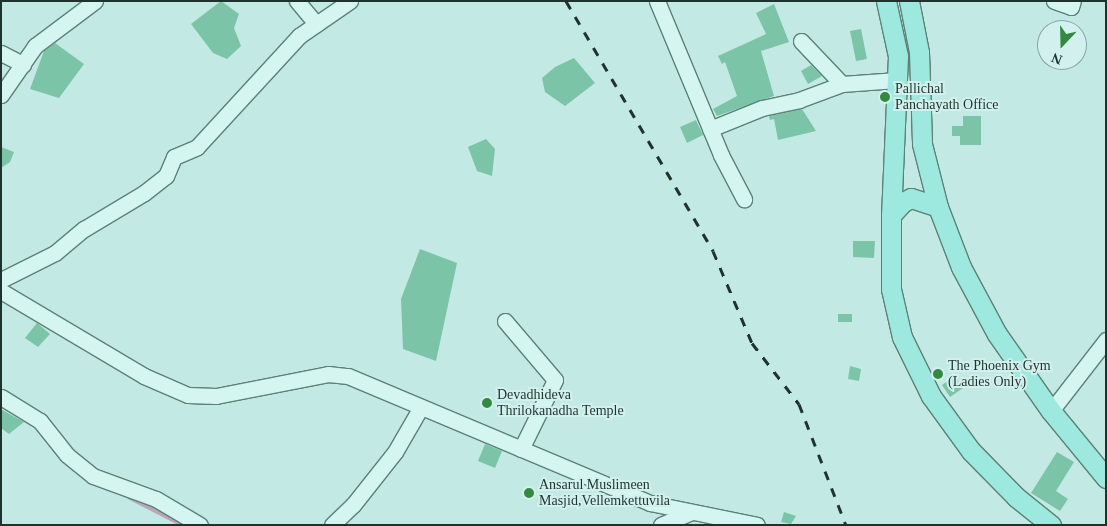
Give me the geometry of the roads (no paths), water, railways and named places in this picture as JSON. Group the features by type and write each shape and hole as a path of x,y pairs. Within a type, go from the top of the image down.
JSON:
{"main road":[{"path":"886,1 898,56 891,214 886,250 891,289 902,336 931,396 971,451 1030,518 1051,525"},
{"path":"909,1 918,52 922,144 938,207 978,301 1051,411 1106,478"},
{"path":"891,214 903,202 911,198 938,207"}],"street":[{"path":"1,95 35,46 95,1"},
{"path":"297,1 316,24"},
{"path":"1,280 55,253 84,230 152,188 166,176 174,157 197,148 283,53 316,24 350,1"},
{"path":"657,1 710,129 744,199"},
{"path":"1054,1 1071,7 1072,1"},
{"path":"801,41 842,84"},
{"path":"1,52 23,64"},
{"path":"710,129 762,108 799,100 842,84 897,80"},
{"path":"1,291 144,376 188,395 216,396 328,374 348,376 650,503 757,525"},
{"path":"505,321 555,380 521,449"},
{"path":"1051,411 1106,340"},
{"path":"1,397 40,421 67,454 93,476 156,499 200,525"},
{"path":"332,525 353,504 394,452 421,406"},
{"path":"660,525 693,512"}],"waterway":[{"path":"131,495 187,524"}],"railway":[{"path":"566,1 713,251 752,343 799,404 846,525"}],"place":[{"name":"Pallichal Panchayath Office","path":"885,97"},
{"name":"The Phoenix Gym (Ladies Only)","path":"938,374"},
{"name":"Devadhideva Thrilokanadha Temple","path":"487,403"},
{"name":"Ansarul Muslimeen Masjid,Vellemkettuvila","path":"529,493"}]}
